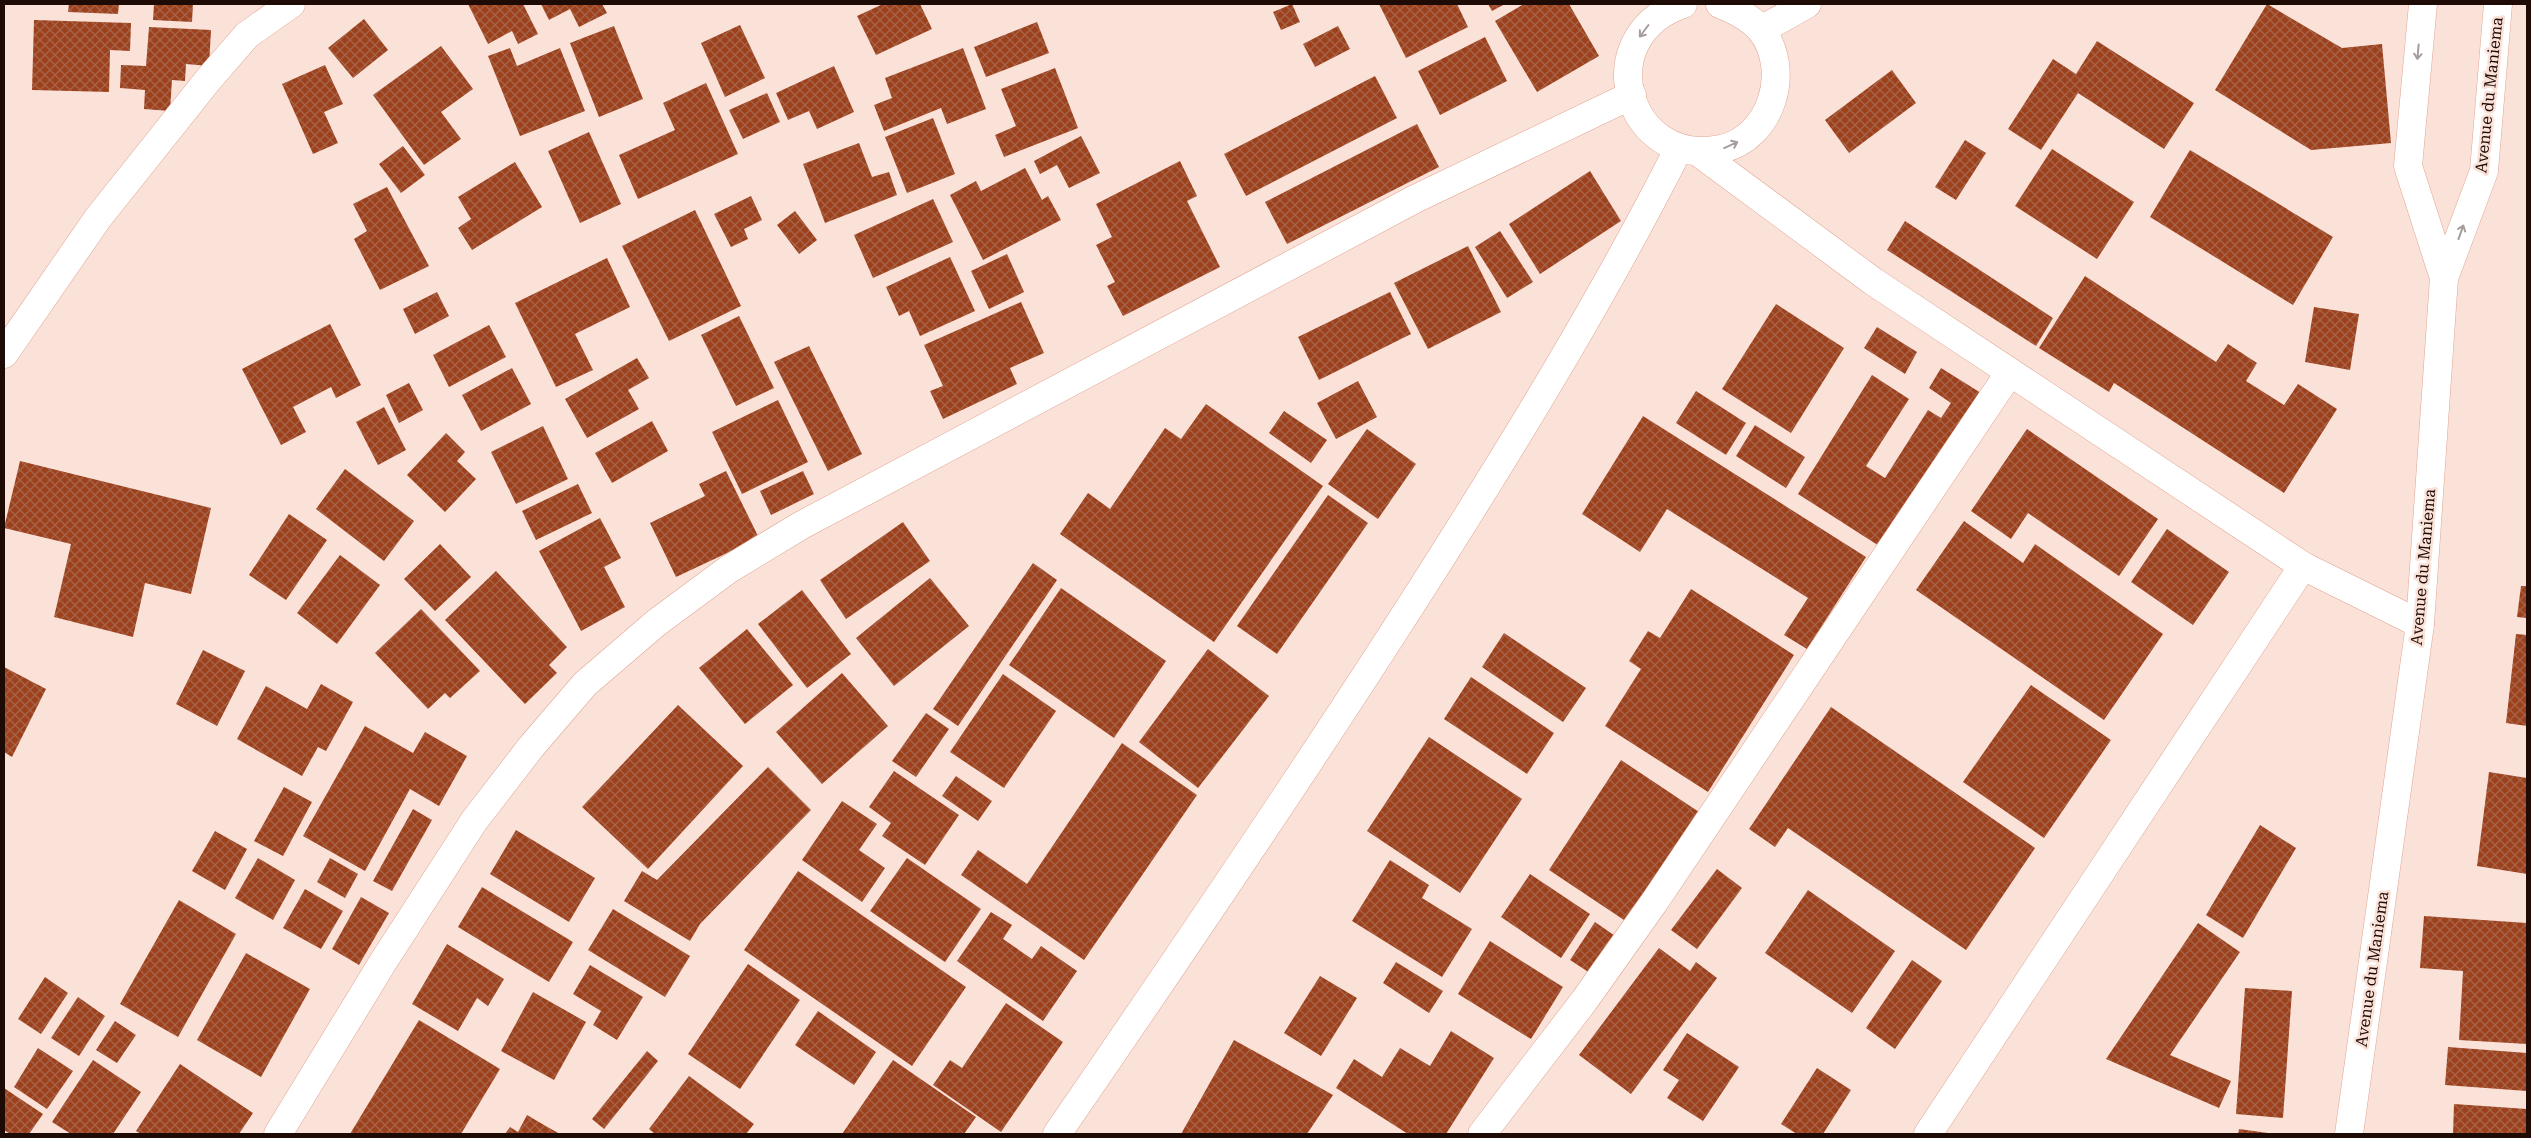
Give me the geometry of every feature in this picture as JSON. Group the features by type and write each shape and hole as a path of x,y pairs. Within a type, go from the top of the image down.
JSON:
{"street":[{"path":"4,354 98,218 208,80 247,35 291,4"},
{"path":"1683,4 1664,10 1644,28 1631,51 1626,78 1644,124 1662,140 1688,150 1874,282 2303,566 2420,624"},
{"path":"1688,150 1722,149 1744,139 1762,122 1773,100 1776,76 1772,52 1761,30 1741,12 1720,4"},
{"path":"1761,30 1807,4"},
{"path":"2423,4 2408,166 2444,278"},
{"name":"Avenue du Maniema","path":"2349,1134 2420,624 2444,278 2484,171 2498,4"},
{"path":"278,1134 383,962 474,822 531,747 585,684 656,623 729,569 800,526 1415,199 1632,95"},
{"path":"1057,1134 1316,754 1466,519 1688,150"},
{"path":"1482,1134 1584,1002 1654,901 2010,372"},
{"path":"1928,1134 2303,566"}],"building":[{"path":"69,4 119,4 118,14 68,12"},
{"path":"154,4 193,4 192,22 153,20"},
{"path":"468,4 523,4 538,34 518,44 512,31 488,44"},
{"path":"541,4 602,4 607,13 579,27 570,9 549,20"},
{"path":"883,4 920,4 932,29 876,55 857,16"},
{"path":"1292,4 1300,22 1281,30 1273,12"},
{"path":"1379,4 1457,4 1468,27 1406,58"},
{"path":"1488,4 1505,4 1492,11"},
{"path":"1524,4 1569,4 1599,56 1537,92 1495,21"},
{"path":"2267,4 2342,48 2382,44 2391,143 2311,150 2215,90"},
{"path":"364,19 388,50 353,78 328,48"},
{"path":"34,20 131,23 130,51 110,50 109,92 32,90"},
{"path":"1037,22 1049,53 986,77 974,47"},
{"path":"740,25 765,78 725,97 701,43"},
{"path":"614,26 643,99 599,117 570,43"},
{"path":"1338,26 1350,49 1315,67 1303,44"},
{"path":"149,27 211,30 209,66 186,64 185,81 172,80 170,111 144,109 145,90 120,88 121,65 146,66"},
{"path":"1485,37 1507,81 1440,115 1418,71"},
{"path":"2097,41 2194,103 2164,149 2078,93 2041,150 2008,129 2053,59 2076,74"},
{"path":"441,46 473,89 441,112 461,139 424,165 373,95"},
{"path":"510,48 517,66 560,48 585,111 520,136 488,56"},
{"path":"963,48 986,109 947,124 941,108 884,131 874,105 892,98 885,78"},
{"path":"325,65 343,104 324,112 338,143 313,154 282,84"},
{"path":"834,66 854,112 817,129 809,111 788,120 776,93"},
{"path":"1055,68 1078,128 1004,157 995,135 1016,126 1001,89"},
{"path":"1892,70 1916,103 1849,153 1825,120"},
{"path":"1375,76 1397,118 1246,196 1224,154"},
{"path":"706,83 738,154 638,199 619,155 675,130 663,103"},
{"path":"767,93 780,122 743,139 729,110"},
{"path":"933,118 955,174 907,193 885,137"},
{"path":"1417,124 1439,167 1287,244 1265,202"},
{"path":"589,132 621,204 580,223 548,151"},
{"path":"1081,136 1100,173 1069,188 1057,165 1040,174 1034,161"},
{"path":"1965,140 1986,153 1956,200 1935,187"},
{"path":"859,143 872,177 889,172 897,195 825,223 803,164"},
{"path":"403,146 425,175 401,193 379,164"},
{"path":"2052,149 2134,202 2097,259 2015,206"},
{"path":"2190,150 2333,237 2293,305 2150,217"},
{"path":"1180,161 1197,196 1187,201 1220,267 1123,316 1107,286 1115,282 1096,245 1112,237 1096,204"},
{"path":"515,162 542,207 472,250 458,228 471,219 458,197"},
{"path":"1025,168 1042,200 1048,196 1061,220 983,260 950,195 976,181 981,191"},
{"path":"1590,171 1621,221 1540,274 1509,224"},
{"path":"387,187 429,266 380,290 354,239 367,231 353,204"},
{"path":"751,196 762,220 744,229 748,239 731,247 714,214"},
{"path":"933,199 953,242 873,278 854,235"},
{"path":"695,210 741,306 669,341 622,246"},
{"path":"795,211 817,240 799,254 777,225"},
{"path":"1905,221 2053,318 2036,346 1887,250"},
{"path":"1500,231 1533,282 1507,298 1475,247"},
{"path":"1468,246 1501,312 1428,349 1394,283"},
{"path":"1007,254 1024,292 989,309 971,271"},
{"path":"950,257 975,311 920,336 909,311 899,316 886,287"},
{"path":"607,258 630,307 575,334 593,370 556,387 515,303"},
{"path":"2085,276 2216,362 2228,344 2257,363 2246,381 2284,405 2298,384 2337,409 2284,493 2114,383 2109,392 2039,348"},
{"path":"437,292 449,316 415,334 403,309"},
{"path":"1390,292 1411,334 1319,380 1298,337"},
{"path":"1021,302 1044,353 1010,368 1017,384 943,419 930,391 943,386 924,345"},
{"path":"1776,304 1844,348 1791,433 1722,389"},
{"path":"2314,307 2359,314 2350,370 2305,362"},
{"path":"739,316 774,388 736,406 701,335"},
{"path":"330,324 361,385 336,398 331,387 293,407 306,432 281,445 242,369"},
{"path":"489,325 506,357 449,387 433,355"},
{"path":"1877,327 1917,352 1905,374 1864,348"},
{"path":"809,346 862,454 828,471 774,362"},
{"path":"637,358 649,378 628,390 639,409 587,438 565,399"},
{"path":"512,368 531,404 481,431 462,395"},
{"path":"1941,368 1989,398 1887,551 1798,494 1872,375 1909,399 1866,466 1885,478 1928,410 1941,418 1951,403 1929,388"},
{"path":"1358,381 1377,417 1336,439 1317,403"},
{"path":"409,383 423,410 399,423 386,395"},
{"path":"1696,391 1746,423 1726,455 1676,423"},
{"path":"778,400 808,462 742,494 712,432"},
{"path":"1206,404 1323,486 1214,642 1060,534 1088,493 1110,509 1165,428 1181,439"},
{"path":"384,407 406,450 378,465 356,422"},
{"path":"1284,411 1327,440 1311,463 1269,433"},
{"path":"1643,416 1866,557 1807,649 1784,635 1808,598 1667,509 1640,552 1582,514"},
{"path":"652,421 668,451 612,483 595,453"},
{"path":"1755,425 1805,457 1786,488 1736,456"},
{"path":"543,426 568,479 516,504 491,452"},
{"path":"1367,429 1416,464 1378,519 1328,484"},
{"path":"2027,429 2158,519 2119,576 2028,513 2011,539 1971,511"},
{"path":"446,433 465,452 457,461 476,479 445,512 407,475"},
{"path":"20,461 211,508 191,594 145,583 133,637 54,617 71,544 4,528"},
{"path":"345,469 414,521 384,561 316,509"},
{"path":"726,471 759,538 676,577 650,523 705,496 699,484"},
{"path":"803,471 814,494 771,515 760,491"},
{"path":"578,484 592,513 536,540 522,511"},
{"path":"1328,495 1368,523 1277,654 1237,626"},
{"path":"289,514 327,540 286,600 249,575"},
{"path":"600,518 621,558 604,567 625,607 581,631 539,551"},
{"path":"1964,521 2023,563 2035,544 2163,634 2104,720 1916,590"},
{"path":"903,522 930,561 846,619 820,580"},
{"path":"2167,529 2229,572 2193,625 2131,582"},
{"path":"440,544 471,577 435,611 404,579"},
{"path":"340,555 380,585 337,644 297,613"},
{"path":"1033,563 1057,580 958,726 933,709"},
{"path":"496,571 567,647 549,665 557,673 525,704 445,620"},
{"path":"930,578 969,626 894,686 856,638"},
{"path":"2521,586 2527,586 2527,618 2517,617"},
{"path":"1061,588 1166,661 1114,738 1009,665"},
{"path":"1691,589 1794,655 1708,792 1605,726 1641,669 1629,661 1648,631 1660,638"},
{"path":"802,590 851,654 807,688 758,624"},
{"path":"421,609 480,671 450,698 445,693 428,709 375,653"},
{"path":"747,629 793,685 745,724 699,668"},
{"path":"1504,633 1586,688 1563,722 1482,667"},
{"path":"2516,634 2527,635 2527,726 2506,723"},
{"path":"1208,649 1269,696 1198,788 1139,742"},
{"path":"203,650 245,671 217,726 176,704"},
{"path":"4,667 46,689 12,757 4,752"},
{"path":"842,673 888,726 822,784 776,732"},
{"path":"1003,674 1056,711 1004,788 950,752"},
{"path":"1471,677 1554,733 1527,774 1444,719"},
{"path":"321,684 353,702 326,751 318,747 302,776 237,739 266,686 307,709"},
{"path":"2031,685 2111,740 2044,838 1963,782"},
{"path":"678,705 743,766 648,869 582,807"},
{"path":"1831,707 2035,848 1966,950 1788,828 1775,847 1749,829"},
{"path":"926,713 949,729 916,777 892,761"},
{"path":"365,726 413,753 425,732 467,756 439,806 410,789 365,871 303,836"},
{"path":"1429,737 1522,799 1460,893 1367,831"},
{"path":"1122,743 1197,795 1084,960 961,875 978,850 1027,884"},
{"path":"1621,760 1702,814 1630,924 1549,870"},
{"path":"768,767 811,810 700,924 690,941 624,901 642,871 657,880"},
{"path":"894,771 959,815 925,865 882,836 891,823 869,807"},
{"path":"2489,772 2527,778 2527,874 2477,866"},
{"path":"956,776 992,801 978,821 942,796"},
{"path":"284,787 312,802 283,856 254,841"},
{"path":"842,801 877,824 859,850 885,868 862,902 802,860"},
{"path":"413,809 432,820 392,891 373,881"},
{"path":"2260,825 2296,848 2243,938 2206,915"},
{"path":"516,830 595,878 569,922 490,874"},
{"path":"215,831 247,849 225,890 192,871"},
{"path":"258,858 295,880 273,920 235,898"},
{"path":"330,858 358,874 345,898 317,882"},
{"path":"907,858 981,909 945,962 870,911"},
{"path":"1390,860 1429,885 1422,898 1472,929 1442,977 1352,921"},
{"path":"1717,869 1742,888 1697,949 1671,930"},
{"path":"798,871 966,987 912,1066 744,950"},
{"path":"1530,874 1590,914 1561,958 1501,917"},
{"path":"482,887 573,942 549,982 458,927"},
{"path":"305,889 343,911 321,949 283,928"},
{"path":"1808,890 1895,951 1852,1013 1765,953"},
{"path":"361,897 389,913 359,965 332,949"},
{"path":"179,900 236,934 178,1037 120,1004"},
{"path":"613,909 690,956 665,997 588,950"},
{"path":"991,912 1012,925 1003,939 1032,959 1041,946 1077,971 1043,1021 957,961"},
{"path":"2424,916 2527,923 2527,1044 2459,1040 2463,971 2420,968"},
{"path":"1595,922 1618,938 1593,975 1570,960"},
{"path":"2198,923 2240,952 2170,1055 2231,1081 2219,1108 2106,1059"},
{"path":"1490,941 1563,987 1531,1039 1458,994"},
{"path":"447,944 504,979 488,1006 477,998 458,1031 412,1004"},
{"path":"1659,948 1690,971 1696,962 1717,978 1631,1094 1579,1055"},
{"path":"246,953 310,989 261,1077 197,1040"},
{"path":"1912,960 1942,981 1895,1049 1866,1028"},
{"path":"1396,962 1443,991 1429,1013 1383,983"},
{"path":"748,964 800,1000 740,1089 688,1054"},
{"path":"590,965 643,997 617,1040 593,1025 601,1011 573,994"},
{"path":"1320,976 1357,998 1321,1056 1284,1033"},
{"path":"45,977 68,993 41,1034 18,1019"},
{"path":"2245,988 2292,991 2283,1118 2236,1114"},
{"path":"533,992 586,1022 554,1080 501,1051"},
{"path":"78,997 105,1016 79,1056 51,1038"},
{"path":"1006,1003 1063,1042 1001,1132 933,1085 950,1060 962,1068"},
{"path":"818,1011 876,1052 854,1085 795,1045"},
{"path":"419,1020 500,1069 461,1134 350,1134"},
{"path":"115,1021 136,1035 117,1063 96,1050"},
{"path":"1451,1031 1494,1058 1446,1134 1408,1134 1336,1088 1354,1059 1382,1077 1400,1048 1430,1066"},
{"path":"1687,1033 1739,1067 1703,1121 1667,1098 1679,1080 1663,1070"},
{"path":"1234,1040 1333,1095 1307,1134 1181,1134"},
{"path":"2448,1047 2527,1053 2527,1091 2445,1085"},
{"path":"38,1048 73,1071 47,1109 14,1087"},
{"path":"647,1051 658,1061 604,1129 592,1119"},
{"path":"93,1060 141,1092 113,1134 71,1134 52,1122"},
{"path":"893,1060 976,1117 964,1134 842,1134"},
{"path":"180,1064 253,1113 239,1134 141,1134 136,1131"},
{"path":"1817,1068 1851,1090 1823,1134 1797,1134 1781,1124"},
{"path":"689,1076 754,1124 746,1134 655,1134 649,1129"},
{"path":"4,1088 43,1114 29,1134 10,1134 4,1130"},
{"path":"2454,1104 2527,1109 2527,1134 2453,1134"},
{"path":"527,1115 560,1134 505,1134 510,1127 518,1132"},
{"path":"2239,1129 2268,1133 2268,1134 2238,1134"}]}
